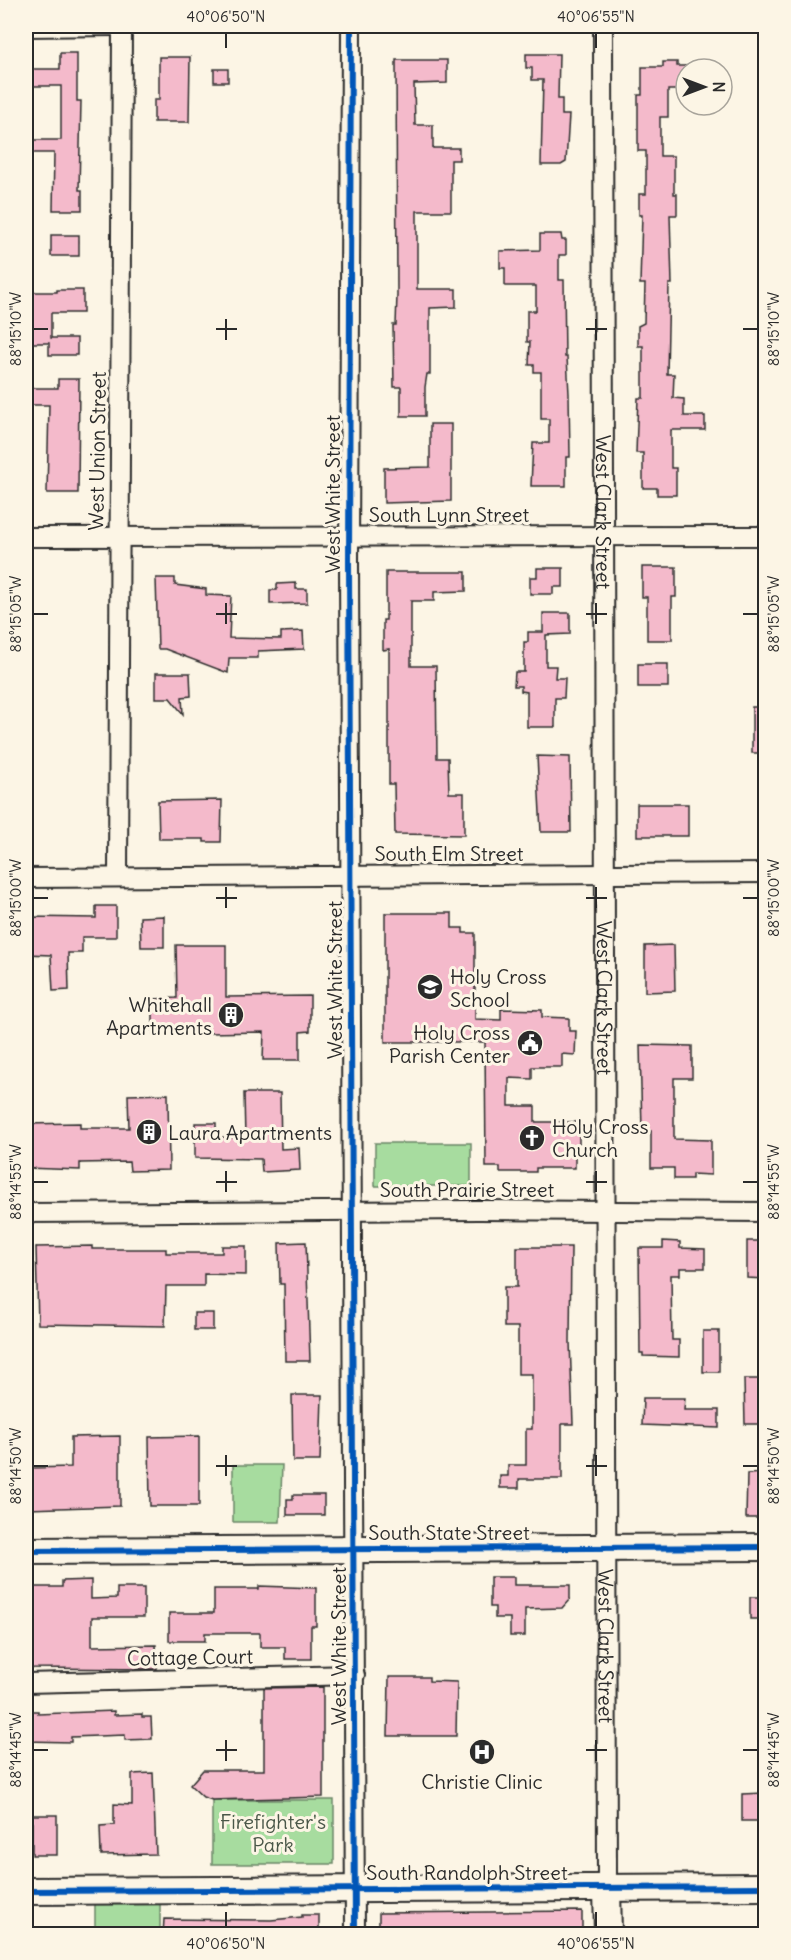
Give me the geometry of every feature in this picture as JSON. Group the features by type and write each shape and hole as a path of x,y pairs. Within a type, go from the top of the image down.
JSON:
{"main road":[{"name":"South State Street","path":"26,1551 765,1547"},
{"name":"South Randolph Street","path":"26,1891 765,1887"},
{"name":"West Clark Street","path":"608,1888 608,1935"}],"street":[{"path":"26,27 116,26"},
{"name":"West Union Street","path":"118,877 122,26"},
{"name":"West White Street","path":"351,26 349,537 355,1935"},
{"name":"West Clark Street","path":"603,26 604,1212 608,1888"},
{"name":"South Lynn Street","path":"26,537 765,536"},
{"name":"South Elm Street","path":"26,878 765,873"},
{"name":"South Prairie Street","path":"26,1213 765,1212"},
{"name":"Cottage Court","path":"26,1683 355,1675"}],"green space":[{"path":"375,1143 471,1143 471,1186 375,1186"},
{"path":"233,1465 282,1465 280,1522 233,1522"},
{"name":"Firefighter's Park","path":"212,1800 334,1800 334,1864 212,1864"},
{"path":"95,1903 160,1904 160,1934 95,1934"}],"building":[{"path":"60,53 77,53 77,101 81,101 79,190 82,190 82,210 53,210 54,153 26,153 26,140 61,140 61,86 30,86 30,69 60,69"},
{"path":"526,54 559,54 558,99 562,99 562,115 569,115 566,162 561,165 541,165 543,80 532,80 532,68 526,68"},
{"path":"159,57 190,57 189,122 154,122 154,100 159,100"},
{"path":"396,60 447,60 447,83 414,84 415,125 433,125 433,148 459,148 459,160 451,160 451,211 417,211 417,289 456,289 456,307 430,308 430,374 427,374 425,387 425,416 401,416 401,387 394,387 393,325 396,325 397,295"},
{"path":"663,62 674,62 674,90 668,90 668,117 660,117 660,156 674,156 674,194 677,194 677,215 670,215 672,284 669,284 667,374 674,374 673,398 684,399 684,416 705,416 705,430 671,430 671,468 676,468 676,495 657,495 657,488 643,488 643,453 636,453 638,398 643,398 643,346 638,346 638,326 644,323 645,284 640,284 642,215 639,215 639,194 646,194 646,151 638,151 638,95 642,95 642,67 663,67"},
{"path":"214,69 228,69 228,82 214,82"},
{"path":"540,234 561,234 562,240 566,240 566,255 559,255 559,280 564,280 565,357 567,357 569,394 570,457 566,457 566,486 531,486 533,443 549,443 549,419 541,419 541,372 534,372 534,365 529,365 530,342 527,342 527,311 536,311 536,286 505,286 505,268 500,268 500,251 540,250"},
{"path":"51,235 79,235 79,256 51,256"},
{"path":"57,290 83,290 83,313 51,313 51,338 77,338 77,355 49,355 49,343 26,343 27,292 57,292"},
{"path":"58,379 79,379 78,493 47,493 49,405 26,405 26,388 58,388"},
{"path":"430,424 451,424 451,501 384,503 384,468 430,467"},
{"path":"642,567 676,567 676,597 672,597 672,640 647,640 647,597 642,597"},
{"path":"537,568 563,568 563,587 553,587 553,594 530,594 530,577 537,577"},
{"path":"386,572 466,572 466,591 434,592 434,601 411,601 411,666 436,666 437,758 448,758 449,793 464,793 464,835 395,834 394,784 389,784 389,649 383,650 383,620 386,620"},
{"path":"156,578 175,578 175,585 206,589 206,595 231,596 229,638 281,639 281,632 303,631 304,649 258,651 258,658 229,658 228,673 165,649 158,649"},
{"path":"296,583 296,589 307,589 307,603 270,604 270,590 277,590 277,584"},
{"path":"543,613 570,613 570,634 546,635 546,666 556,666 555,678 565,678 564,698 555,698 555,727 527,727 527,692 521,691 521,686 514,686 515,672 524,672 524,642 528,642 528,632 543,632"},
{"path":"638,664 668,664 668,687 638,687"},
{"path":"156,673 190,673 191,696 182,697 183,714 170,698 156,698"},
{"path":"752,707 765,707 765,753 752,753"},
{"path":"537,756 570,757 571,832 541,832"},
{"path":"222,800 221,842 204,842 204,839 159,839 158,801"},
{"path":"637,804 688,804 688,836 637,836"},
{"path":"96,906 116,906 116,937 82,937 82,953 68,953 69,990 53,991 51,955 26,954 26,917 96,918"},
{"path":"385,913 452,913 452,928 463,928 463,933 475,933 475,1019 501,1020 501,1009 542,1010 542,1017 569,1018 569,1031 576,1031 575,1055 562,1054 562,1067 532,1067 532,1079 509,1078 509,1106 535,1106 535,1122 579,1122 579,1154 575,1154 575,1168 536,1168 536,1172 500,1172 500,1167 486,1167 485,1042 385,1042"},
{"path":"164,916 164,947 141,947 140,917"},
{"path":"176,945 226,945 226,997 310,996 310,1031 300,1032 300,1060 263,1060 264,1032 153,1034 153,999 177,998"},
{"path":"674,945 675,991 645,992 645,946"},
{"path":"640,1045 692,1046 692,1078 674,1078 674,1139 711,1140 711,1175 692,1174 692,1179 674,1179 674,1168 651,1168 651,1131 642,1131"},
{"path":"244,1093 280,1093 281,1149 299,1148 300,1170 262,1172 261,1159 195,1158 195,1123 216,1123 216,1137 245,1138"},
{"path":"168,1094 169,1170 130,1171 129,1162 80,1163 80,1170 26,1168 26,1124 80,1123 80,1128 129,1128 128,1095"},
{"path":"663,1241 680,1242 680,1248 705,1249 705,1268 680,1268 680,1275 671,1275 672,1340 679,1340 679,1357 643,1356 643,1353 640,1353 639,1248 663,1248"},
{"path":"747,1241 765,1241 765,1279 747,1278"},
{"path":"306,1242 310,1361 285,1361 284,1284 280,1284 279,1243"},
{"path":"92,1246 92,1249 166,1249 166,1253 222,1253 222,1246 246,1246 246,1275 204,1274 204,1286 166,1286 165,1326 38,1324 36,1247"},
{"path":"517,1247 571,1247 570,1342 573,1424 562,1424 562,1479 519,1479 519,1488 500,1488 500,1476 508,1476 508,1465 526,1465 526,1429 532,1429 532,1374 518,1374 518,1327 504,1327 504,1287 517,1287"},
{"path":"194,1313 213,1313 213,1330 194,1330"},
{"path":"703,1331 719,1331 719,1372 703,1372"},
{"path":"744,1379 759,1379 760,1424 745,1424"},
{"path":"292,1395 322,1395 320,1461 293,1461"},
{"path":"643,1398 685,1398 684,1410 719,1410 719,1428 642,1425"},
{"path":"120,1436 120,1506 28,1509 28,1468 71,1467 71,1437"},
{"path":"199,1436 199,1506 150,1506 149,1437"},
{"path":"765,1473 765,1518 746,1518 747,1474"},
{"path":"293,1495 324,1495 324,1515 287,1515 287,1499 293,1499"},
{"path":"490,1577 514,1577 514,1585 570,1585 570,1599 562,1608 525,1609 525,1636 510,1636 510,1618 495,1618 495,1607 490,1607"},
{"path":"91,1580 91,1599 117,1598 117,1588 144,1588 144,1617 92,1617 92,1646 156,1645 157,1669 26,1668 26,1587 62,1587 62,1581"},
{"path":"259,1586 316,1588 316,1626 311,1626 311,1659 285,1659 285,1647 260,1647 260,1633 205,1633 205,1641 169,1641 169,1613 214,1613 214,1589 259,1589"},
{"path":"750,1597 765,1597 765,1619 750,1619"},
{"path":"389,1677 429,1677 429,1681 457,1682 456,1736 388,1736"},
{"path":"323,1687 323,1797 212,1800 203,1797 190,1785 203,1770 264,1770 264,1688"},
{"path":"26,1711 38,1711 38,1714 114,1711 114,1715 142,1714 142,1717 151,1717 152,1739 125,1740 125,1735 71,1737 71,1742 26,1741"},
{"path":"153,1773 156,1854 101,1855 100,1826 114,1825 114,1804 132,1805 132,1774"},
{"path":"765,1793 765,1821 742,1821 742,1794"},
{"path":"32,1815 57,1815 57,1855 32,1855"},
{"path":"582,1911 582,1935 379,1935 379,1913"},
{"path":"302,1915 319,1915 319,1935 163,1935 164,1919 271,1920 302,1917"}],"cycle path":[{"path":"351,26 349,564 355,1934"},
{"path":"26,1551 766,1547"},
{"path":"26,1891 766,1887"}],"place":[{"name":"Holy Cross School","path":"430,987"},
{"name":"Whitehall Apartments","path":"231,1015"},
{"name":"Holy Cross Parish Center","path":"530,1043"},
{"name":"Laura Apartments","path":"149,1132"},
{"name":"Holy Cross Church","path":"532,1138"},
{"name":"Christie Clinic","path":"482,1752"}]}
